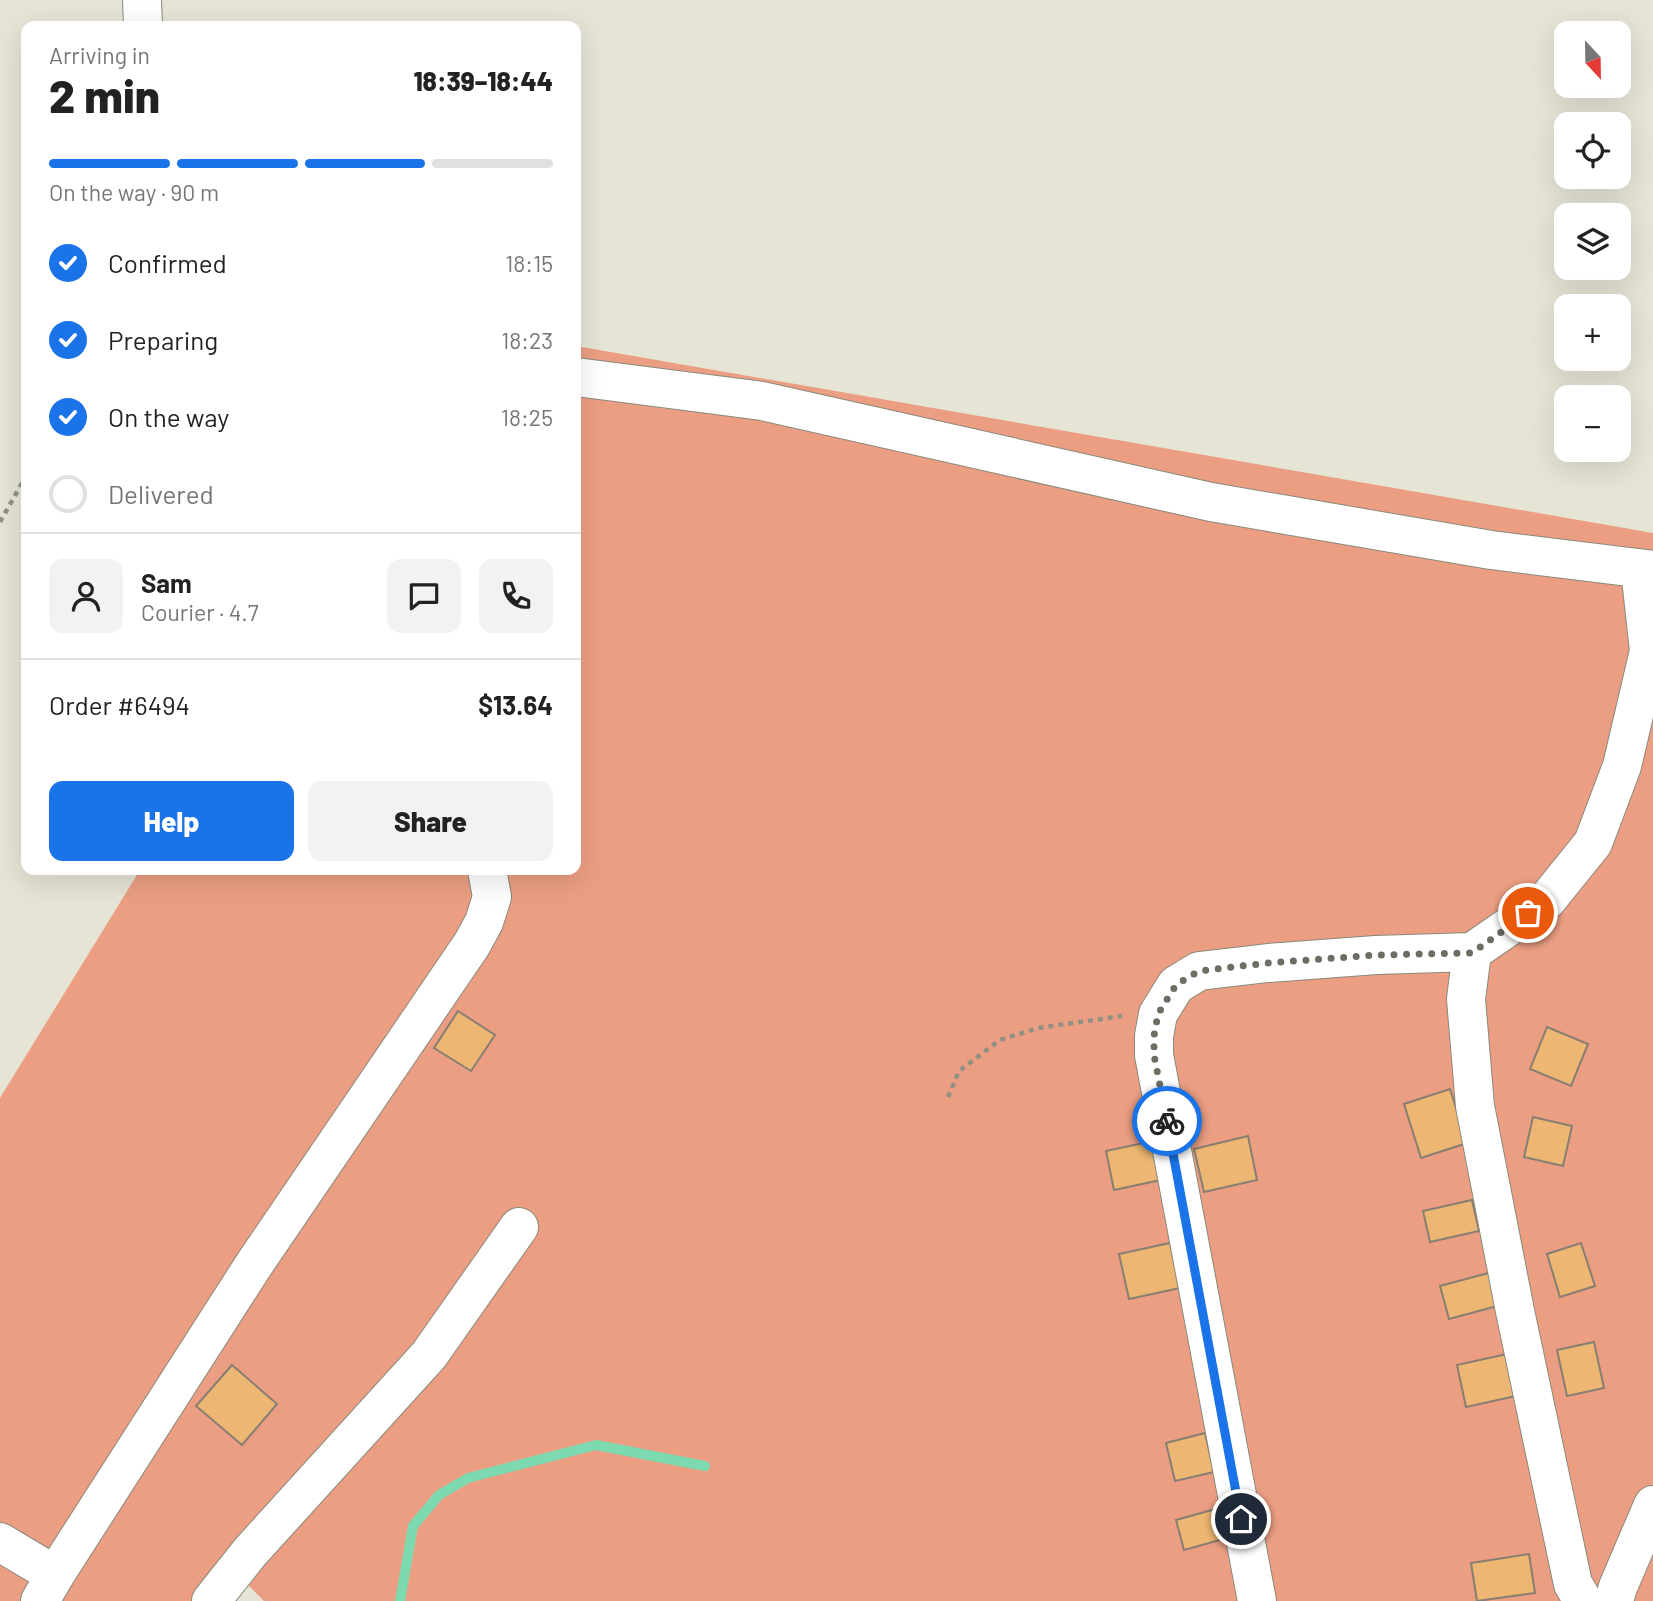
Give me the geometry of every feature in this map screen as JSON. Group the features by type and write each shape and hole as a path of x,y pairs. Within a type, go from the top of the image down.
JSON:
{"street":[{"path":"142,0 143,21"},
{"path":"581,378 762,401 1211,502 1491,550 1646,570 1649,651 1622,766 1593,843 1547,900 1472,953 1362,956 1199,971 1176,985 1158,1014 1154,1055 1257,1601"},
{"path":"0,1542 47,1588 253,1266 472,944 484,922 492,897 488,875"},
{"path":"1472,953 1466,999 1475,1106 1573,1584 1583,1601"},
{"path":"211,1601 250,1552 429,1355 519,1227"},
{"path":"1614,1601 1653,1505"}],"path":[{"path":"0,522 21,485"},
{"path":"948,1097 959,1071 1000,1040 1038,1028 1118,1016 1158,1014"}],"shaded area":[{"path":"581,347 1653,533 1653,1601 264,1601 239,1576 220,1601 0,1601 0,1098 137,875 581,875"}],"building":[{"path":"458,1011 495,1035 471,1071 434,1048"},
{"path":"1547,1027 1588,1044 1571,1086 1530,1069"},
{"path":"1450,1089 1467,1143 1421,1158 1404,1104"},
{"path":"1533,1117 1572,1126 1563,1166 1524,1157"},
{"path":"1248,1136 1257,1180 1204,1192 1194,1149"},
{"path":"1153,1141 1161,1180 1114,1190 1106,1151"},
{"path":"1472,1200 1479,1231 1430,1242 1423,1211"},
{"path":"1170,1243 1180,1288 1129,1299 1119,1254"},
{"path":"1581,1243 1595,1286 1560,1297 1547,1254"},
{"path":"1492,1272 1501,1305 1449,1319 1440,1286"},
{"path":"1594,1342 1604,1388 1567,1396 1557,1350"},
{"path":"1507,1354 1516,1396 1466,1407 1457,1365"},
{"path":"232,1365 277,1404 242,1445 196,1406"},
{"path":"1205,1433 1214,1472 1175,1481 1166,1443"},
{"path":"1219,1508 1227,1538 1184,1550 1176,1520"},
{"path":"1529,1554 1535,1593 1477,1601 1471,1563"}],"waterway":[{"path":"400,1601 413,1526 439,1495 468,1478 596,1445 705,1466"}],"way so far":[{"path":"1167,1121 1154,1055 1158,1014 1176,985 1199,971 1376,955 1472,953 1528,913"}],"route":[{"path":"1167,1121 1241,1519"}]}
